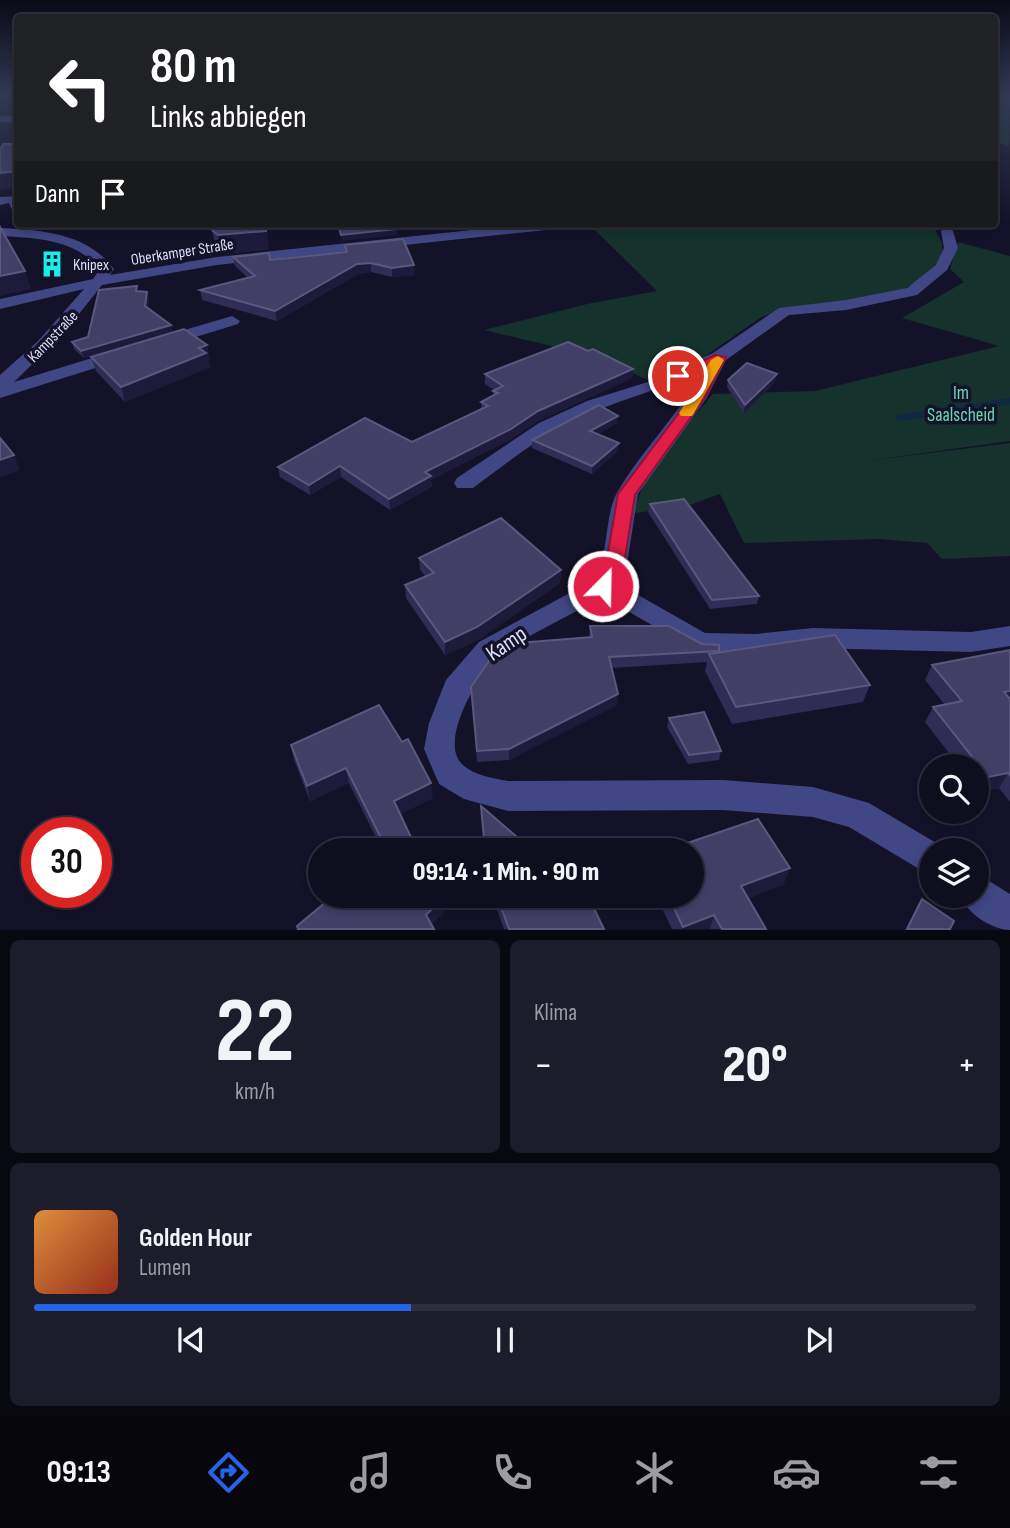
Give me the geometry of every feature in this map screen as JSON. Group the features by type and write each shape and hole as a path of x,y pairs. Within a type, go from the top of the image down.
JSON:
{"street":[{"name":"Oberkamper Straße","path":"0,304 97,282 217,261 527,228"},
{"path":"465,483 546,427 594,405 657,385 719,357 785,311 846,305 912,292 942,267 951,248 947,231"},
{"name":"Oberkamper Straße","path":"0,232 31,235 87,248 97,255 107,269 97,282"},
{"name":"Kampstraße","path":"0,384 36,356 75,314 97,282"},
{"path":"0,391 232,320"},
{"path":"719,357 696,399 626,494 615,564 603,586 701,643 756,644 813,638 971,642 1010,636"},
{"name":"Kamp","path":"603,586 489,649 456,688 444,723 439,749 450,774 475,789 508,796 723,795 813,802 857,814 919,852"},
{"path":"989,901 1010,917"}],"green space":[{"path":"998,138 1009,138 1009,146 998,143"},
{"path":"593,228 934,228 942,243 943,260 917,282 893,295 783,308 760,318 701,359 686,398 598,357 484,330 587,304 657,291"},
{"name":"Im Saalscheid","path":"958,242 1010,256 1010,441 873,460 1010,443 1010,556 942,559 927,543 879,539 744,543 720,494 684,507 635,513 638,498 655,466 713,394 815,391 999,346 902,318 964,282 950,269"}],"building":[{"path":"3,144 14,144 14,171 0,173 0,150"},
{"path":"0,227 25,271 0,276"},
{"path":"266,228 266,231 218,235 212,230"},
{"path":"339,228 397,229 341,235"},
{"path":"403,239 414,265 392,268 371,263 357,264 275,311 200,290 255,276 233,257 269,253 270,260 347,252 345,245"},
{"path":"137,286 136,291 147,292 145,306 171,325 81,351 72,342 88,337 99,290"},
{"path":"184,329 207,345 199,348 206,353 121,387 91,357"},
{"path":"568,342 588,351 593,349 633,369 538,411 511,429 425,472 431,476 389,499 340,466 309,485 278,467 365,418 412,442 488,406 481,402 498,393 493,391 503,386 485,374"},
{"path":"747,363 777,374 745,405 728,380"},
{"path":"599,405 618,416 590,431 619,443 592,466 532,440"},
{"path":"0,438 14,455 0,460"},
{"path":"684,499 759,596 712,600 650,504"},
{"path":"501,518 561,570 477,627 445,642 405,585 434,573 419,558"},
{"path":"590,626 669,626 702,644 719,645 719,651 609,657 618,694 509,749 477,751 471,687 493,655 506,644 592,637"},
{"path":"835,635 870,685 736,707 709,654"},
{"path":"1010,650 1010,691 1004,692 1010,699 1010,775 1008,773 989,777 989,754 970,754 933,707 962,701 932,665"},
{"path":"379,705 402,742 408,739 431,783 394,801 411,838 381,838 346,768 307,786 291,745"},
{"path":"704,712 721,751 689,755 669,718"},
{"path":"481,806 518,838 484,838"},
{"path":"758,819 790,868 741,886 766,929 722,929 714,915 683,927 674,908 704,908 702,838"},
{"path":"919,905 919,908 935,908 954,921 950,929 907,929"},
{"path":"319,908 433,908 426,915 434,929 298,929 297,926"},
{"path":"501,908 594,908 604,929 509,929"}],"waterway":[{"path":"899,418 1010,401"}],"slow traffic":[{"path":"686,413 718,360"}],"place":[{"name":"Knipex","path":"52,264"}],"route":[{"path":"603,586 615,564 626,494 696,399 719,357 678,376"}]}
